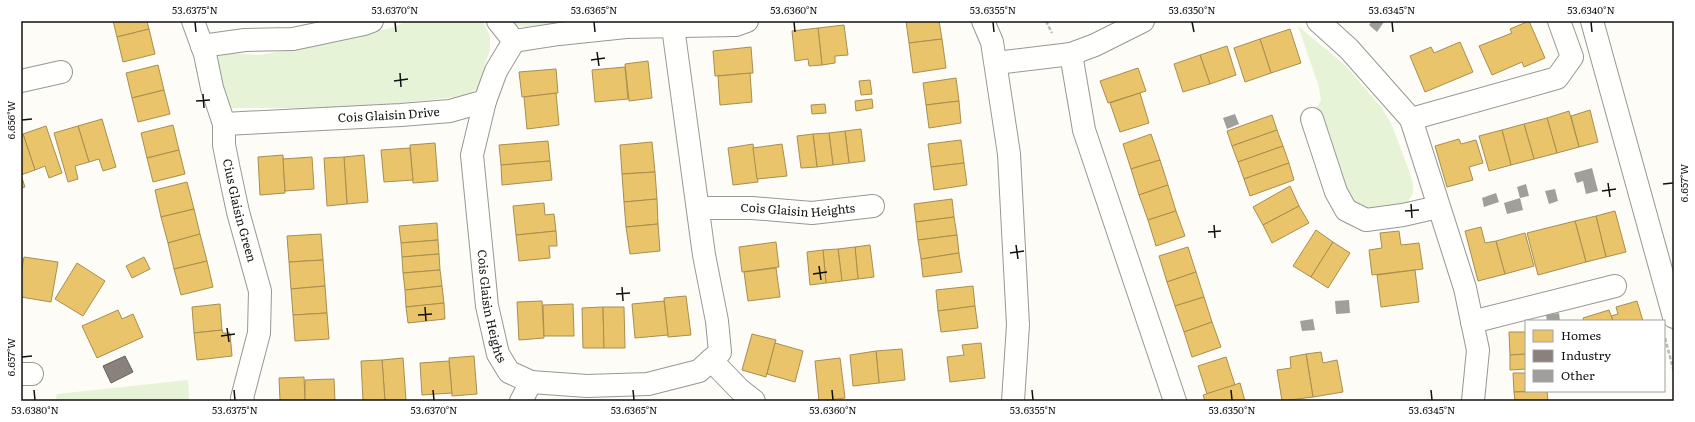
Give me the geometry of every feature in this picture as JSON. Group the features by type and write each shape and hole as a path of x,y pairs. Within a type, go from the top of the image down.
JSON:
{"street":[{"name":"Cius Glaisin Green","path":"192,21 202,46 212,88 224,124 224,146 229,170 260,291 259,333 242,398 243,401"},
{"path":"202,46 245,40 294,40 372,21"},
{"path":"498,21 514,41"},
{"path":"514,41 559,34 626,27 736,25 747,21"},
{"path":"983,21 992,42 1009,154 1014,224 1018,325 1013,401"},
{"path":"996,63 1071,54 1096,45 1143,21"},
{"path":"1318,21 1349,49 1411,120 1465,288 1478,350 1473,401"},
{"path":"1411,120 1557,78 1572,57 1559,21"},
{"path":"1592,21 1666,258 1674,317"},
{"name":"Cois Glaisin Heights","path":"485,101 472,155 487,306 498,354 509,372 531,382 587,386 648,384 699,371 720,352 717,321 704,254 673,27"},
{"path":"485,101 496,71 514,41"},
{"path":"1071,54 1084,130 1175,401"},
{"path":"21,81 61,72"},
{"name":"Cois Glaisin Drive","path":"224,124 450,111 485,101"},
{"path":"1312,119 1336,192 1346,210 1366,220 1404,215 1438,206"},
{"name":"Cois Glaisin Heights","path":"698,208 752,208 812,213 873,206"},
{"path":"1472,322 1615,286"},
{"path":"711,360 740,390 754,401"},
{"path":"521,401 531,382"}],"path":[{"path":"1665,340 1674,372"}],"green space":[{"path":"407,21 483,21 490,36 490,50 484,67 480,86 471,93 455,97 382,105 312,108 232,108 227,103 216,66 218,57 227,53 259,55 338,42 394,27"},
{"path":"511,21 570,21 525,27 517,26"},
{"path":"1298,26 1345,65 1381,107 1391,123 1413,184 1413,194 1406,204 1364,211 1348,201 1316,109 1321,100 1318,84"},
{"path":"188,380 189,401 55,401 57,394"}],"building: Homes":[{"path":"113,21 147,21 149,29 117,37"},
{"path":"906,21 939,21 942,39 909,43"},
{"path":"1529,21 1545,58 1524,67 1522,62 1492,75 1479,46 1512,33 1510,29"},
{"path":"844,25 848,55 835,56 835,63 822,65 818,28"},
{"path":"818,28 822,65 809,66 808,59 795,61 792,31"},
{"path":"149,29 155,54 123,62 117,37"},
{"path":"1290,29 1301,63 1271,73 1260,39"},
{"path":"942,39 946,68 913,73 909,43"},
{"path":"1260,39 1271,73 1245,82 1234,48"},
{"path":"1460,42 1473,72 1425,92 1410,56 1431,47 1434,53"},
{"path":"1227,46 1236,75 1210,84 1200,55"},
{"path":"751,47 753,73 715,76 713,51"},
{"path":"1200,55 1210,84 1183,92 1174,64"},
{"path":"648,61 652,98 629,101 625,64"},
{"path":"158,65 164,90 132,98 126,73"},
{"path":"625,67 628,99 595,102 592,70"},
{"path":"1138,68 1146,91 1108,103 1100,81"},
{"path":"556,69 558,93 522,97 519,72"},
{"path":"750,73 752,102 720,105 718,76"},
{"path":"956,78 959,101 926,105 923,83"},
{"path":"870,80 872,94 861,95 859,81"},
{"path":"164,90 170,114 138,122 132,98"},
{"path":"556,93 559,125 527,129 524,97"},
{"path":"1140,93 1149,123 1120,132 1110,103"},
{"path":"872,99 873,108 856,111 855,101"},
{"path":"959,101 961,123 929,128 926,105"},
{"path":"825,104 826,113 812,114 811,105"},
{"path":"1590,110 1598,142 1579,147 1571,116"},
{"path":"1569,111 1579,147 1557,153 1547,118"},
{"path":"1272,115 1277,130 1232,146 1227,131"},
{"path":"1547,118 1557,153 1534,159 1524,124"},
{"path":"102,119 116,167 103,171 99,159 89,162 78,126"},
{"path":"1524,124 1534,159 1511,165 1502,130"},
{"path":"173,125 179,150 147,158 141,133"},
{"path":"46,126 62,173 49,178 45,166 35,170 23,134"},
{"path":"78,126 89,162 75,166 78,179 68,182 54,133"},
{"path":"861,129 865,161 849,163 845,131"},
{"path":"1277,130 1283,146 1238,162 1232,146"},
{"path":"1502,130 1511,165 1489,171 1479,136"},
{"path":"845,131 849,163 833,165 829,133"},
{"path":"829,133 833,165 817,167 813,134"},
{"path":"23,134 35,170 21,175 21,135"},
{"path":"813,134 817,167 801,168 797,136"},
{"path":"1151,134 1160,160 1131,169 1123,144"},
{"path":"1459,139 1461,144 1476,140 1483,163 1469,167 1473,180 1447,187 1435,146"},
{"path":"961,140 964,163 931,167 928,144"},
{"path":"548,141 550,161 501,165 499,145"},
{"path":"652,142 655,172 622,174 620,145"},
{"path":"435,143 438,181 413,183 410,145"},
{"path":"753,144 758,182 733,185 728,148"},
{"path":"782,144 787,176 757,179 753,148"},
{"path":"1283,146 1289,163 1244,179 1238,162"},
{"path":"410,148 413,180 384,182 381,150"},
{"path":"179,150 185,174 153,182 147,158"},
{"path":"283,155 285,193 260,195 258,157"},
{"path":"364,155 368,202 347,204 344,157"},
{"path":"312,157 314,189 285,191 283,159"},
{"path":"344,157 347,204 327,206 324,158"},
{"path":"1160,160 1168,185 1139,195 1131,169"},
{"path":"550,161 552,180 502,185 501,165"},
{"path":"964,163 967,185 934,190 931,167"},
{"path":"1289,163 1294,180 1250,196 1244,179"},
{"path":"655,172 657,199 624,202 622,174"},
{"path":"21,175 25,187 21,188"},
{"path":"187,182 194,209 161,217 155,190"},
{"path":"1168,185 1176,211 1148,220 1139,195"},
{"path":"1290,186 1299,206 1263,225 1253,207"},
{"path":"657,199 658,224 626,227 624,202"},
{"path":"952,199 954,217 916,222 914,204"},
{"path":"544,203 545,215 554,214 556,231 516,235 513,206"},
{"path":"1299,206 1309,223 1272,243 1263,225"},
{"path":"194,209 200,234 168,243 161,217"},
{"path":"1176,211 1185,236 1156,246 1148,220"},
{"path":"1615,211 1626,252 1606,257 1596,216"},
{"path":"1596,216 1606,257 1586,262 1575,221"},
{"path":"954,217 957,235 918,240 916,222"},
{"path":"1575,221 1586,262 1538,275 1527,233"},
{"path":"437,223 438,240 401,243 399,226"},
{"path":"658,224 660,251 630,254 626,227"},
{"path":"1481,227 1485,243 1496,241 1505,274 1478,281 1465,231"},
{"path":"1316,230 1333,242 1311,277 1293,266"},
{"path":"556,231 557,246 549,246 550,258 519,261 516,235"},
{"path":"1399,231 1401,245 1419,243 1423,269 1372,275 1369,250 1382,248 1380,233"},
{"path":"1525,233 1534,266 1505,274 1496,241"},
{"path":"200,234 207,261 174,269 168,243"},
{"path":"321,234 323,260 289,262 287,236"},
{"path":"957,235 959,253 921,259 918,240"},
{"path":"438,240 439,254 402,257 401,243"},
{"path":"776,242 779,267 742,272 739,247"},
{"path":"1333,242 1350,253 1328,288 1311,277"},
{"path":"870,245 874,277 858,279 855,247"},
{"path":"855,247 858,279 842,281 838,249"},
{"path":"1188,247 1196,272 1167,282 1159,256"},
{"path":"838,249 842,281 826,283 823,250"},
{"path":"823,250 826,283 810,285 807,252"},
{"path":"959,253 962,272 923,277 921,259"},
{"path":"439,254 440,270 403,273 402,257"},
{"path":"24,257 58,262 51,302 21,297 21,274"},
{"path":"144,257 150,269 132,278 126,266"},
{"path":"323,260 325,286 291,289 289,262"},
{"path":"207,261 213,287 181,295 174,269"},
{"path":"77,263 105,281 83,316 55,299"},
{"path":"776,268 780,297 748,301 744,272"},
{"path":"440,270 442,286 405,290 403,273"},
{"path":"1415,270 1419,302 1381,307 1377,275"},
{"path":"1196,272 1204,297 1175,306 1167,282"},
{"path":"325,286 327,313 293,315 291,289"},
{"path":"442,286 444,303 406,307 405,290"},
{"path":"973,286 975,306 938,311 936,290"},
{"path":"686,296 691,335 668,337 664,298"},
{"path":"1204,297 1212,322 1184,332 1175,306"},
{"path":"542,301 544,338 519,340 517,302"},
{"path":"664,301 668,335 635,338 632,304"},
{"path":"1637,301 1643,320 1613,320 1611,316 1618,314 1616,307"},
{"path":"444,303 445,319 408,323 406,307"},
{"path":"220,304 222,330 194,333 192,307"},
{"path":"573,304 574,336 544,336 543,305"},
{"path":"975,306 978,328 941,332 938,311"},
{"path":"603,307 604,348 583,348 582,308"},
{"path":"603,307 624,307 625,348 604,348"},
{"path":"118,310 122,319 133,314 143,337 97,358 82,326"},
{"path":"1609,310 1613,320 1584,320 1583,318"},
{"path":"327,313 329,339 295,341 293,315"},
{"path":"1212,322 1221,347 1192,357 1184,332"},
{"path":"222,330 223,333 230,333 232,356 197,360 194,333"},
{"path":"1509,332 1525,332 1525,354 1510,355"},
{"path":"752,334 776,340 766,377 742,370"},
{"path":"775,343 803,351 795,382 767,374"},
{"path":"981,343 985,378 950,382 947,357 964,355 962,345"},
{"path":"902,349 905,380 879,383 876,351"},
{"path":"876,351 879,383 853,386 850,355"},
{"path":"1321,352 1323,363 1337,360 1343,392 1313,397 1306,354"},
{"path":"1306,354 1313,397 1282,401 1277,370 1291,368 1290,357"},
{"path":"1525,354 1525,369 1510,370 1510,355"},
{"path":"474,356 477,394 452,396 449,358"},
{"path":"1226,357 1235,385 1207,394 1198,366"},
{"path":"403,358 406,400 385,401 382,360"},
{"path":"840,358 845,398 819,401 815,361"},
{"path":"382,360 385,401 363,401 361,361"},
{"path":"449,361 452,393 422,395 420,363"},
{"path":"1513,373 1525,373 1525,391 1514,392"},
{"path":"304,377 305,401 280,401 279,378"},
{"path":"334,379 335,401 305,401 305,380"},
{"path":"1240,383 1245,401 1205,401 1203,395"},
{"path":"1514,392 1547,392 1548,401 1515,401"}],"building: Industry":[{"path":"125,356 133,372 111,383 103,366"}],"building: Other":[{"path":"1372,21 1384,22 1377,32 1369,25"},
{"path":"1235,114 1239,124 1227,129 1223,118"},
{"path":"1592,168 1598,191 1586,194 1583,181 1577,183 1574,173"},
{"path":"1526,184 1529,196 1520,198 1517,187"},
{"path":"1555,189 1558,201 1549,204 1545,191"},
{"path":"1496,193 1499,202 1484,207 1482,198"},
{"path":"1520,198 1523,210 1507,214 1504,203"},
{"path":"1349,300 1350,313 1336,314 1335,301"},
{"path":"1559,313 1560,320 1547,320 1546,315"},
{"path":"1313,319 1315,330 1302,331 1300,321"}]}
